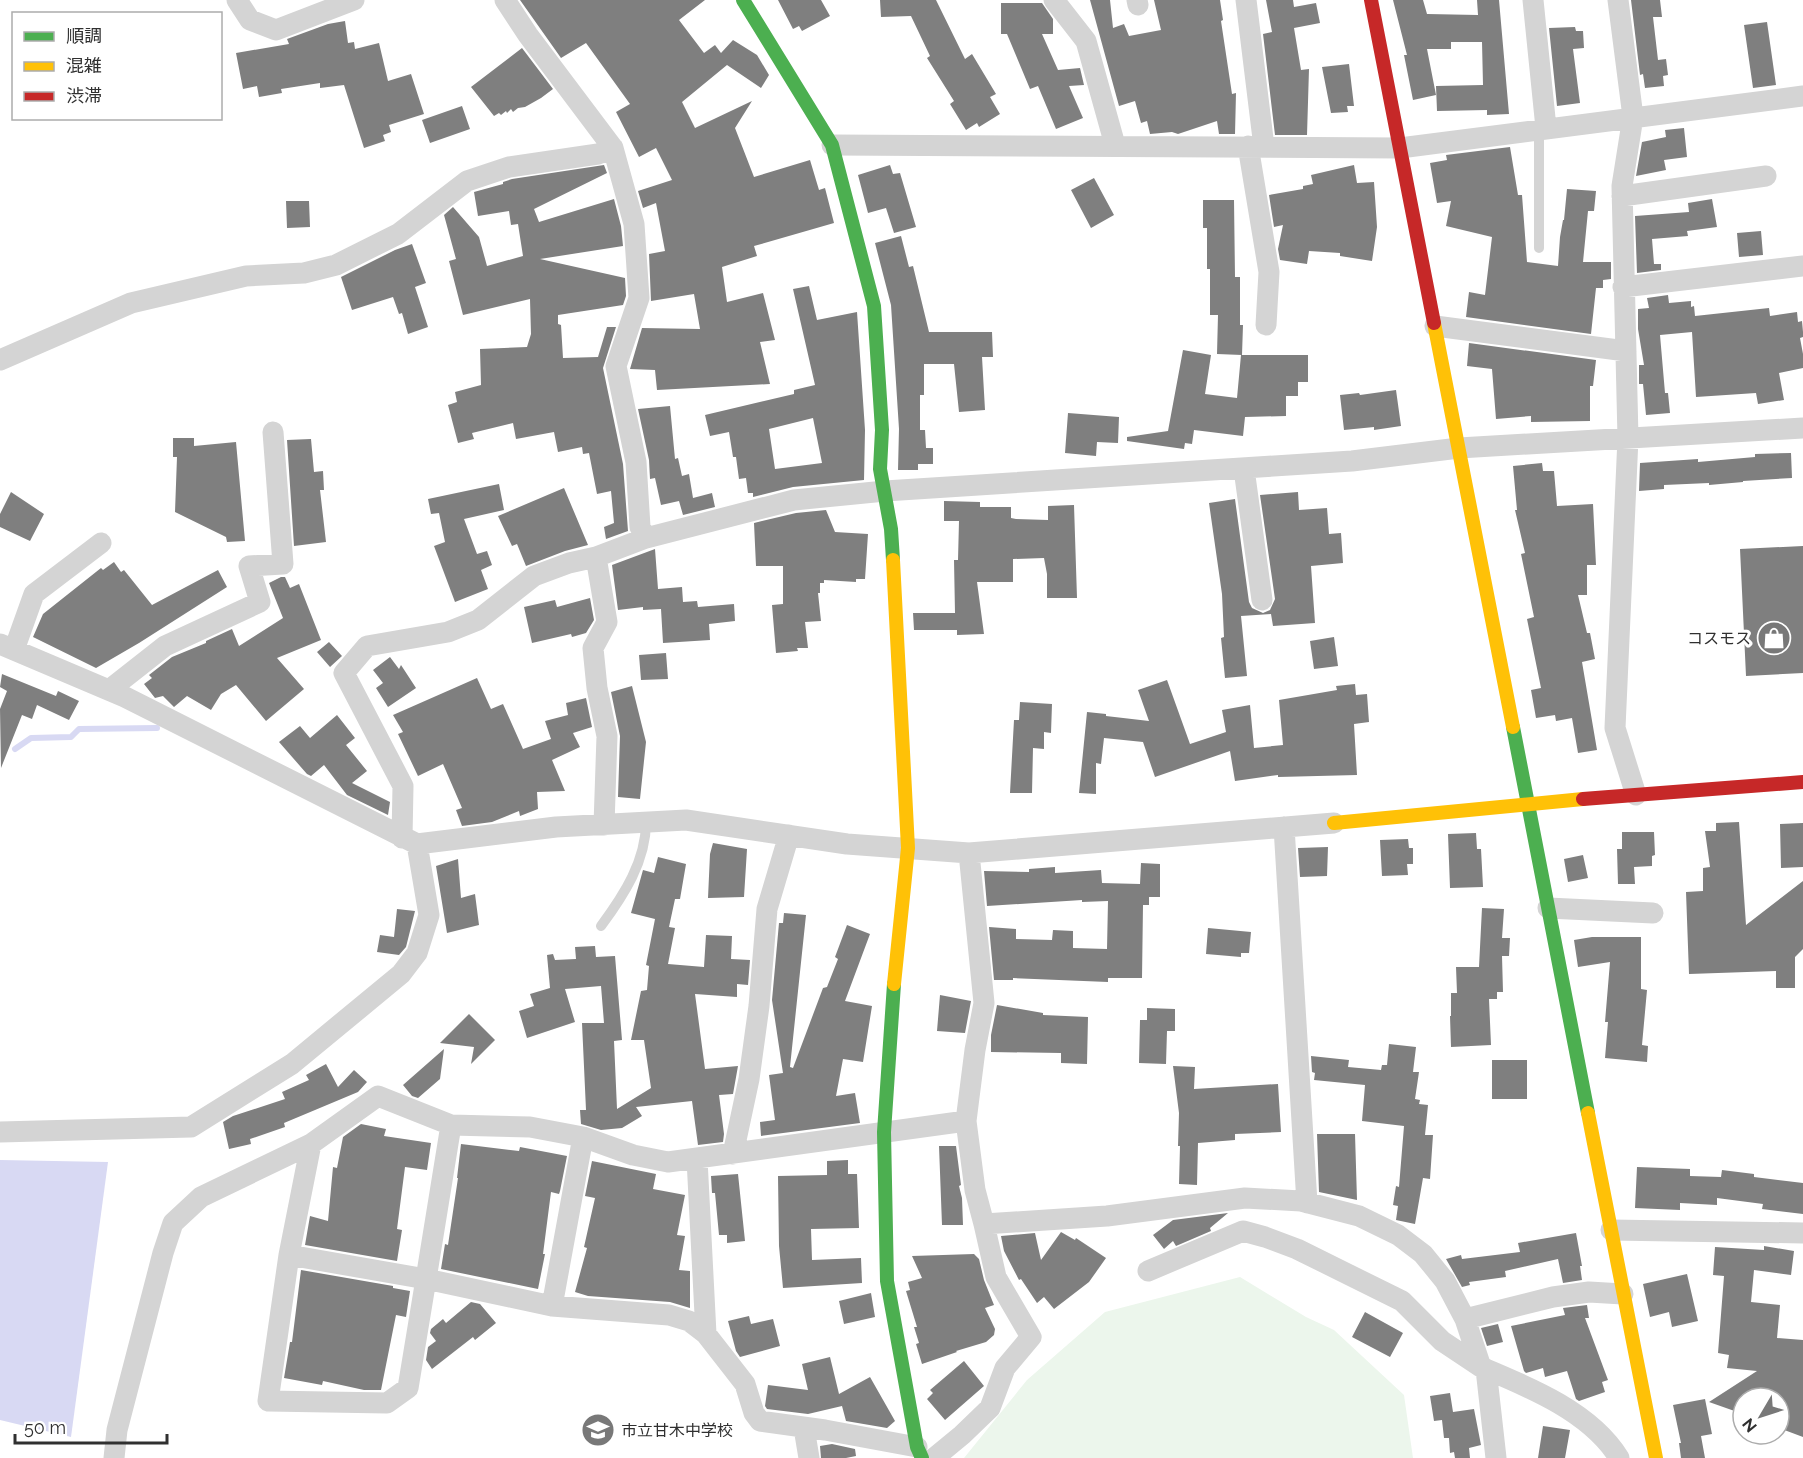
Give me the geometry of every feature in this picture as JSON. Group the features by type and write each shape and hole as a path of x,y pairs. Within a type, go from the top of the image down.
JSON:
{"street":[{"path":"237,0 250,20 276,30 354,0"},
{"path":"505,0 613,148 634,224 639,298 616,366 636,462 640,527 646,538"},
{"path":"743,0 832,145 874,306 882,430 880,469 891,529 908,848 897,943 884,1132 887,1281 924,1454"},
{"path":"1054,0 1086,41 1115,145"},
{"path":"1246,0 1256,146 1269,272 1266,325"},
{"path":"1371,0 1656,1458"},
{"path":"1533,0 1542,129"},
{"path":"1618,0 1633,117 1622,196 1628,438 1615,728 1636,795"},
{"path":"832,145 1400,148 1803,96"},
{"path":"0,360 131,303 246,276 304,273 336,265 398,234 467,180 509,167 598,154 613,148"},
{"path":"1622,196 1766,176"},
{"path":"1623,287 1803,266"},
{"path":"1435,326 1626,351"},
{"path":"0,1132 191,1127 292,1064 401,974 417,953 429,915 409,841 403,786 344,673 367,646 448,632 478,621 534,576 569,563 596,557 646,538 794,500 885,491 1352,461 1459,448 1803,428"},
{"path":"109,690 165,646 260,602 249,566 283,564 273,432"},
{"path":"1244,469 1262,600"},
{"path":"101,543 34,594 5,649 109,690 409,841 556,827 686,820 847,844 969,853 1334,823 1528,803 1803,782"},
{"path":"596,557 607,622 593,648 597,688 607,736 604,825"},
{"path":"1284,827 1307,1203"},
{"path":"733,1154 749,1079 755,1037 767,909 789,835"},
{"path":"289,1255 552,1306 669,1315 689,1321 706,1334 745,1384 754,1413 760,1421 825,1430 924,1454 962,1435 990,1408 1005,1368 1031,1337 996,1277 975,1190 966,1121 975,1050 984,1004 969,853"},
{"path":"1548,908 1653,913"},
{"path":"114,1458 117,1430 163,1252 173,1223 201,1197 311,1144 378,1096 451,1125 530,1127 583,1137 633,1155 668,1162 966,1121"},
{"path":"311,1144 289,1255 268,1401 387,1403 408,1388 451,1125"},
{"path":"552,1306 583,1137"},
{"path":"698,1159 706,1334"},
{"path":"984,1224 1107,1216 1245,1198 1307,1203 1359,1216 1398,1235 1423,1254 1445,1281 1465,1319 1483,1368 1496,1458"},
{"path":"1611,1230 1803,1233"},
{"path":"1148,1271 1243,1231 1297,1249 1402,1301 1442,1341 1483,1368 1546,1396 1598,1430 1619,1458"},
{"path":"1465,1319 1553,1297 1589,1292 1623,1294"},
{"path":"804,1428 809,1458"}],"lane":[{"path":"1539,248 1542,129"},
{"path":"601,926 621,900 633,879 646,838 646,822"}],"shaded area":[{"path":"1240,1277 1306,1317 1334,1330 1404,1395 1413,1458 964,1458 1027,1380 1105,1312"}],"water":[{"path":"0,1160 108,1162 71,1437 0,1420"}],"building":[{"path":"520,0 705,0 679,20 704,53 715,45 721,53 733,40 757,55 769,75 761,88 727,65 682,102 695,128 752,101 735,128 754,177 810,160 819,190 825,188 834,223 754,246 757,256 722,267 727,302 763,293 775,340 760,342 770,384 657,390 655,370 630,369 642,328 700,329 694,294 651,301 649,254 665,251 656,203 643,208 638,191 672,180 656,148 639,157 616,112 630,104 586,43 561,58"},
{"path":"778,0 821,0 830,16 802,31 799,26 793,29"},
{"path":"880,0 936,0 965,59 972,54 996,94 990,97 1000,114 979,127 977,123 966,130 950,104 954,101 927,58 930,56 911,16 881,17"},
{"path":"1090,0 1110,0 1113,28 1124,24 1129,36 1161,30 1154,0 1220,0 1232,94 1236,93 1235,134 1219,134 1217,121 1178,134 1172,132 1150,134 1147,121 1141,123 1135,101 1119,106"},
{"path":"1266,0 1293,0 1294,7 1316,3 1320,23 1294,28 1301,70 1309,69 1307,135 1275,135 1263,34 1272,32"},
{"path":"1393,0 1423,0 1427,14 1478,15 1477,0 1499,0 1509,114 1487,115 1487,110 1437,111 1436,86 1483,85 1482,42 1451,42 1451,49 1427,49 1436,95 1413,100 1404,55 1407,55"},
{"path":"1631,0 1660,0 1662,17 1653,17 1658,60 1666,59 1668,75 1663,76 1664,86 1645,88 1643,74 1640,75"},
{"path":"1001,3 1042,3 1053,19 1053,34 1042,34 1058,70 1080,68 1084,85 1069,86 1083,118 1056,129 1038,86 1030,89 1007,34 1001,34"},
{"path":"345,21 348,43 354,42 355,49 379,43 388,81 411,74 424,114 389,125 391,132 383,135 385,141 364,148 344,85 320,88 320,83 281,89 282,93 259,97 257,86 243,89 236,53 289,44 287,39 328,24"},
{"path":"1767,22 1776,85 1753,88 1744,25"},
{"path":"1575,27 1576,31 1583,31 1584,48 1573,49 1580,103 1557,106 1549,28"},
{"path":"522,48 553,89 525,107 513,112 511,109 507,113 506,111 494,116 471,87"},
{"path":"1349,64 1354,106 1347,106 1348,112 1331,113 1322,67"},
{"path":"462,106 470,129 430,143 422,120"},
{"path":"1684,128 1687,157 1664,160 1666,170 1636,176 1642,142 1666,137 1665,130"},
{"path":"1510,147 1518,195 1522,195 1527,262 1558,266 1567,189 1596,191 1594,211 1588,211 1583,262 1611,262 1611,279 1603,280 1603,288 1596,288 1591,334 1466,317 1469,292 1485,295 1492,237 1446,226 1451,201 1437,203 1430,163 1447,160 1446,155"},
{"path":"604,165 607,173 534,209 539,222 614,199 621,226 623,246 540,259 625,278 626,296 623,305 558,315 558,324 561,325 563,358 598,357 607,327 616,327 603,368 623,464 628,531 606,539 604,527 614,523 611,491 597,494 589,453 583,454 582,447 558,452 554,432 516,439 513,423 472,433 474,439 458,443 448,405 457,402 455,392 481,385 480,349 527,347 531,334 530,299 463,315 449,261 456,259 444,215 453,207 479,237 487,266 523,256 518,224 511,225 509,211 478,216 474,192 503,184 512,179"},
{"path":"890,165 893,174 900,173 916,227 894,233 886,208 868,213 858,175"},
{"path":"1354,165 1357,183 1374,182 1377,227 1372,261 1340,256 1340,253 1309,251 1307,264 1280,260 1278,249 1283,225 1274,227 1269,195 1303,189 1303,186 1313,184 1311,175"},
{"path":"1094,178 1114,215 1091,228 1071,190"},
{"path":"1712,199 1717,227 1687,231 1688,236 1652,239 1654,264 1661,264 1661,270 1637,273 1635,216 1689,212 1688,203"},
{"path":"1203,200 1234,200 1235,277 1240,277 1242,355 1217,354 1218,315 1210,315 1210,269 1207,269 1207,228 1203,228"},
{"path":"286,201 309,201 310,227 287,228"},
{"path":"1761,231 1763,255 1739,257 1737,233"},
{"path":"901,236 909,267 913,266 929,332 992,332 993,357 982,357 985,410 959,412 954,364 924,364 924,395 920,395 920,430 925,430 926,448 933,448 933,464 918,464 918,470 898,470 899,429 891,305 875,243"},
{"path":"412,244 426,283 415,287 428,327 408,334 402,313 399,314 393,297 352,310 341,277"},
{"path":"809,286 817,320 857,312 865,430 864,480 793,487 753,497 753,493 748,493 746,478 739,479 729,432 710,436 705,415 794,394 794,390 815,385 793,289","holes":["813,418 822,463 775,469 769,429"]},
{"path":"1668,295 1669,303 1691,301 1695,316 1769,308 1770,316 1797,312 1798,322 1802,321 1803,337 1800,338 1803,368 1779,373 1784,400 1758,404 1756,393 1696,397 1692,332 1660,335 1665,393 1668,393 1670,413 1646,415 1643,384 1639,384 1639,365 1644,365 1638,329 1638,309 1649,308 1647,298"},
{"path":"1469,343 1596,360 1593,386 1590,386 1590,421 1531,422 1531,416 1496,419 1492,369 1467,366"},
{"path":"1183,350 1211,355 1205,394 1237,398 1241,355 1308,355 1308,382 1298,382 1298,396 1286,396 1286,416 1245,417 1243,436 1194,430 1192,444 1185,443 1184,449 1127,441 1127,437 1168,431"},
{"path":"1396,390 1401,426 1374,430 1374,427 1344,430 1340,395"},
{"path":"670,406 675,459 678,458 682,476 689,474 693,498 712,493 715,507 683,515 679,501 661,505 655,478 650,479 649,460 638,409"},
{"path":"1068,413 1119,417 1118,443 1097,442 1096,456 1065,453"},
{"path":"173,438 194,438 194,446 236,442 245,541 227,542 226,537 175,512 177,457 173,457"},
{"path":"311,439 314,472 323,471 324,490 320,490 326,542 294,546 287,440"},
{"path":"1791,453 1792,478 1709,485 1709,483 1664,485 1664,489 1639,491 1640,463 1698,459 1698,462 1755,457 1755,454"},
{"path":"1542,463 1543,471 1554,471 1557,506 1593,504 1596,565 1587,565 1587,595 1578,595 1587,633 1590,633 1595,659 1582,662 1597,750 1578,753 1572,718 1556,721 1555,715 1536,718 1531,690 1541,688 1527,619 1534,617 1521,554 1525,553 1515,510 1517,510 1513,466"},
{"path":"499,484 504,510 464,519 477,554 487,551 492,565 481,570 488,589 455,602 434,546 445,542 439,513 431,514 428,499"},
{"path":"564,488 588,545 526,566 517,544 512,546 498,516"},
{"path":"11,492 44,514 30,541 0,527 0,514"},
{"path":"1298,492 1299,510 1327,508 1329,534 1341,533 1343,563 1311,566 1315,623 1273,626 1271,614 1241,616 1247,676 1225,678 1221,638 1224,637 1222,594 1209,503 1235,499 1249,602 1252,608 1263,613 1270,610 1275,599 1260,495"},
{"path":"944,501 980,502 980,507 1011,507 1011,518 1048,520 1048,506 1074,505 1077,598 1047,598 1044,558 1013,559 1013,582 977,582 984,634 957,635 957,630 914,630 913,613 955,613 954,560 958,560 959,521 944,521"},
{"path":"826,510 835,532 868,534 865,579 856,579 856,582 824,580 824,583 820,583 820,593 818,593 821,621 805,622 808,648 776,653 772,605 783,604 783,566 756,566 754,523 796,513"},
{"name":"コスモス","path":"1803,546 1803,673 1746,676 1740,549"},
{"path":"655,549 658,589 682,587 683,602 697,601 698,607 734,604 735,621 709,624 710,640 663,643 661,609 643,610 643,607 618,610 612,565"},
{"path":"114,562 121,572 124,570 152,605 218,570 227,587 96,668 33,637 43,614 101,568 103,570"},
{"path":"285,577 290,588 299,584 321,640 277,658 304,689 266,721 236,685 221,694 211,710 187,696 174,707 163,696 155,698 144,684 152,678 149,675 172,657 232,629 239,646 283,618 269,583"},
{"path":"590,598 594,620 586,633 532,643 524,607 555,600 557,607"},
{"path":"1334,637 1338,666 1314,669 1310,641"},
{"path":"329,642 342,656 330,667 317,652"},
{"path":"666,653 668,679 641,680 639,655"},
{"path":"390,657 399,669 401,665 416,688 388,707 376,688 383,683 373,670"},
{"path":"2,674 56,696 58,691 79,701 69,720 37,705 32,719 22,715 1,768 0,709 7,691 0,687"},
{"path":"477,678 491,709 503,704 523,749 551,739 545,721 568,715 566,703 586,698 592,727 573,733 580,747 552,760 565,791 537,792 538,809 520,816 519,811 492,822 462,826 456,810 462,808 443,764 418,776 398,734 403,732 393,715"},
{"path":"1167,680 1190,744 1226,732 1222,710 1250,705 1254,748 1283,745 1279,700 1337,690 1336,686 1355,684 1356,695 1367,694 1369,722 1354,724 1357,775 1278,777 1278,775 1235,781 1230,751 1155,777 1143,742 1104,738 1101,764 1096,763 1096,794 1079,793 1087,712 1149,721 1138,690"},
{"path":"632,686 646,742 640,799 618,797 620,736 611,692"},
{"path":"1020,702 1052,704 1051,733 1044,732 1044,749 1033,748 1032,793 1010,793 1014,720 1019,720"},
{"path":"337,715 355,738 346,745 367,771 352,783 390,802 388,815 347,795 324,765 311,776 307,774 279,742 300,726 310,738"},
{"path":"1739,822 1746,925 1803,881 1803,949 1795,957 1795,988 1776,988 1776,971 1689,974 1686,892 1703,891 1703,868 1710,867 1705,831 1716,831 1716,823"},
{"path":"1803,823 1803,867 1781,868 1780,824"},
{"path":"1622,832 1654,832 1655,855 1652,856 1652,866 1634,867 1635,884 1618,884 1617,849 1622,849"},
{"path":"1476,833 1477,849 1481,849 1483,887 1450,888 1448,834"},
{"path":"1408,839 1409,848 1413,848 1413,864 1407,864 1408,875 1382,876 1380,840"},
{"path":"713,843 747,849 744,897 708,898 710,854"},
{"path":"1328,847 1327,876 1300,877 1298,848"},
{"path":"1583,855 1588,878 1568,882 1564,859"},
{"path":"658,857 686,864 680,899 675,899 669,927 675,928 668,964 704,967 706,935 732,936 731,959 750,960 748,985 737,984 737,997 695,994 705,1069 738,1066 733,1094 719,1095 723,1142 698,1145 692,1101 636,1107 642,1116 622,1128 601,1130 581,1124 580,1110 586,1110 582,1023 604,1023 601,986 565,989 575,1022 527,1038 519,1011 534,1006 530,994 550,988 547,955 553,954 555,960 576,959 575,947 595,946 596,957 615,956 622,1040 614,1041 617,1109 651,1088 644,1040 631,1040 641,991 647,990 649,966 646,965 655,919 631,913 643,870 654,873"},
{"path":"458,859 461,898 475,894 479,925 447,933 436,866"},
{"path":"1141,863 1160,864 1160,897 1149,897 1149,905 1143,905 1142,978 1108,978 1108,982 1013,978 1013,980 994,980 989,927 1016,929 1016,939 1052,940 1053,930 1073,931 1073,948 1107,949 1108,901 1082,902 1082,900 987,906 984,871 1029,872 1029,869 1055,867 1055,873 1101,870 1102,883 1140,884"},
{"path":"1482,908 1504,909 1502,938 1510,938 1509,956 1502,956 1503,992 1497,992 1497,999 1489,999 1491,1045 1451,1047 1451,993 1457,993 1456,967 1479,967"},
{"path":"397,909 415,911 406,947 399,955 377,952 380,935 394,937"},
{"path":"784,913 806,915 790,1067 793,1068 823,988 827,987 838,959 835,957 847,925 870,934 845,1001 872,1006 863,1062 843,1059 836,1096 855,1093 860,1123 761,1136 760,1122 775,1120 769,1075 783,1073 772,1000 779,923 783,923"},
{"path":"1208,928 1251,932 1249,953 1241,953 1241,957 1206,954"},
{"path":"1592,937 1641,937 1641,989 1647,990 1642,1045 1648,1046 1647,1062 1605,1058 1608,1022 1605,1022 1610,962 1578,967 1574,940"},
{"path":"940,995 971,1001 965,1033 937,1031"},
{"path":"997,1005 1043,1013 1043,1015 1088,1017 1087,1064 1061,1063 1061,1053 991,1052 991,1035"},
{"path":"1147,1008 1175,1009 1175,1031 1167,1031 1166,1064 1139,1063 1140,1020 1147,1020"},
{"path":"469,1014 495,1040 471,1064 474,1047 440,1043"},
{"path":"1389,1044 1416,1047 1413,1072 1419,1072 1415,1099 1420,1100 1419,1104 1428,1105 1425,1135 1433,1135 1430,1179 1423,1178 1415,1224 1396,1220 1398,1206 1393,1205 1396,1186 1399,1187 1404,1126 1362,1121 1365,1085 1314,1080 1315,1073 1312,1072 1311,1056 1349,1060 1348,1067 1381,1070 1382,1065 1387,1065"},
{"path":"444,1049 440,1079 418,1098 412,1096 403,1085"},
{"path":"1492,1060 1527,1060 1527,1099 1492,1099"},
{"path":"326,1064 338,1087 354,1070 367,1082 358,1092 284,1123 285,1127 250,1139 251,1144 229,1149 223,1122 233,1116 285,1099 282,1092 309,1080 306,1075"},
{"path":"1173,1066 1195,1067 1194,1089 1278,1084 1281,1132 1235,1134 1235,1140 1198,1143 1197,1185 1179,1184 1179,1113"},
{"path":"361,1124 386,1129 384,1136 431,1143 427,1170 405,1167 397,1229 402,1230 397,1261 305,1245 310,1216 328,1221 333,1167 337,1168 343,1137"},
{"path":"1317,1134 1355,1134 1357,1200 1319,1192"},
{"path":"461,1144 519,1151 520,1147 567,1156 559,1194 551,1192 543,1254 545,1254 538,1289 441,1269 445,1244 448,1245"},
{"path":"939,1146 956,1146 963,1225 942,1225"},
{"path":"848,1160 848,1174 857,1174 859,1228 811,1229 812,1260 861,1258 862,1283 783,1288 779,1246 778,1176 827,1175 827,1161"},
{"path":"592,1161 656,1174 653,1189 685,1195 677,1235 685,1236 679,1270 690,1271 690,1308 670,1302 588,1296 575,1292 587,1248 584,1247 595,1198 585,1196"},
{"path":"1637,1167 1690,1169 1690,1176 1721,1177 1722,1170 1754,1174 1754,1177 1803,1183 1803,1214 1762,1209 1763,1204 1717,1198 1717,1205 1680,1203 1680,1210 1635,1208"},
{"path":"738,1174 745,1241 727,1243 727,1235 719,1235 711,1176"},
{"path":"1228,1213 1210,1228 1211,1231 1176,1246 1173,1241 1164,1249 1153,1235 1173,1220"},
{"path":"1061,1232 1075,1240 1076,1238 1106,1258 1089,1282 1054,1309 1044,1297 1037,1303 1021,1279 1019,1280 1004,1251 1001,1236 1035,1233 1041,1260"},
{"path":"1576,1233 1582,1280 1563,1283 1558,1259 1505,1271 1506,1277 1469,1282 1470,1285 1462,1287 1446,1259 1461,1255 1462,1259 1520,1252 1518,1243"},
{"path":"1764,1246 1794,1251 1791,1275 1754,1270 1751,1302 1780,1305 1777,1338 1803,1340 1803,1437 1791,1432 1791,1386 1734,1386 1757,1371 1727,1368 1729,1355 1718,1353 1724,1276 1713,1275 1715,1247 1764,1250"},
{"path":"974,1254 979,1259 994,1305 985,1308 995,1329 994,1335 986,1342 922,1364 916,1344 919,1343 914,1327 917,1327 906,1291 910,1290 908,1282 922,1278 912,1256"},
{"path":"301,1270 410,1291 406,1317 396,1315 381,1390 364,1390 323,1381 322,1385 284,1378 290,1342 292,1342"},
{"path":"1687,1274 1698,1321 1672,1327 1669,1312 1650,1317 1643,1284"},
{"path":"871,1293 875,1317 844,1324 839,1301"},
{"path":"471,1302 480,1304 496,1323 475,1340 473,1337 432,1369 426,1360 428,1347 436,1341 430,1333 431,1329 443,1319 446,1323"},
{"path":"1587,1305 1589,1318 1585,1318 1608,1380 1602,1382 1605,1392 1579,1401 1576,1399 1567,1371 1545,1377 1543,1368 1526,1373 1524,1371 1511,1326 1565,1315 1563,1308"},
{"path":"1365,1312 1403,1333 1390,1357 1352,1337"},
{"path":"749,1316 751,1324 773,1319 780,1346 740,1357 736,1351 728,1321"},
{"path":"1498,1324 1503,1342 1487,1346 1481,1328"},
{"path":"830,1357 839,1394 870,1377 895,1421 887,1428 846,1421 842,1406 808,1414 767,1409 765,1406 768,1385 808,1390 802,1364"},
{"path":"964,1361 984,1386 945,1420 927,1399 933,1393 930,1390"},
{"path":"1731,1388 1731,1410 1709,1402"},
{"path":"1450,1393 1453,1412 1474,1409 1481,1445 1469,1448 1470,1458 1455,1458 1454,1452 1450,1453 1449,1438 1444,1438 1442,1420 1434,1421 1430,1396"},
{"path":"1705,1399 1712,1434 1701,1436 1705,1458 1681,1458 1679,1443 1681,1443 1673,1405"},
{"path":"1543,1426 1570,1430 1565,1458 1538,1458"},
{"path":"832,1444 855,1449 856,1456 821,1458 820,1446"}],"waterway":[{"path":"15,749 31,738 71,737 79,729 157,728"}],"traffic: fast":[{"path":"743,0 832,145 874,306 882,430 880,469 891,529 893,560"},
{"path":"1513,727 1588,1113"},
{"path":"894,984 884,1132 887,1281 917,1447 922,1458"}],"traffic: slow":[{"path":"1434,323 1513,727"},
{"path":"893,560 908,848 894,984"},
{"path":"1334,823 1583,799"},
{"path":"1588,1113 1656,1458"}],"traffic: jam":[{"path":"1371,0 1434,323"},
{"path":"1583,799 1803,782"}],"place":[{"name":"コスモス","path":"1774,638"},
{"name":"市立甘木中学校","path":"598,1430"}]}
